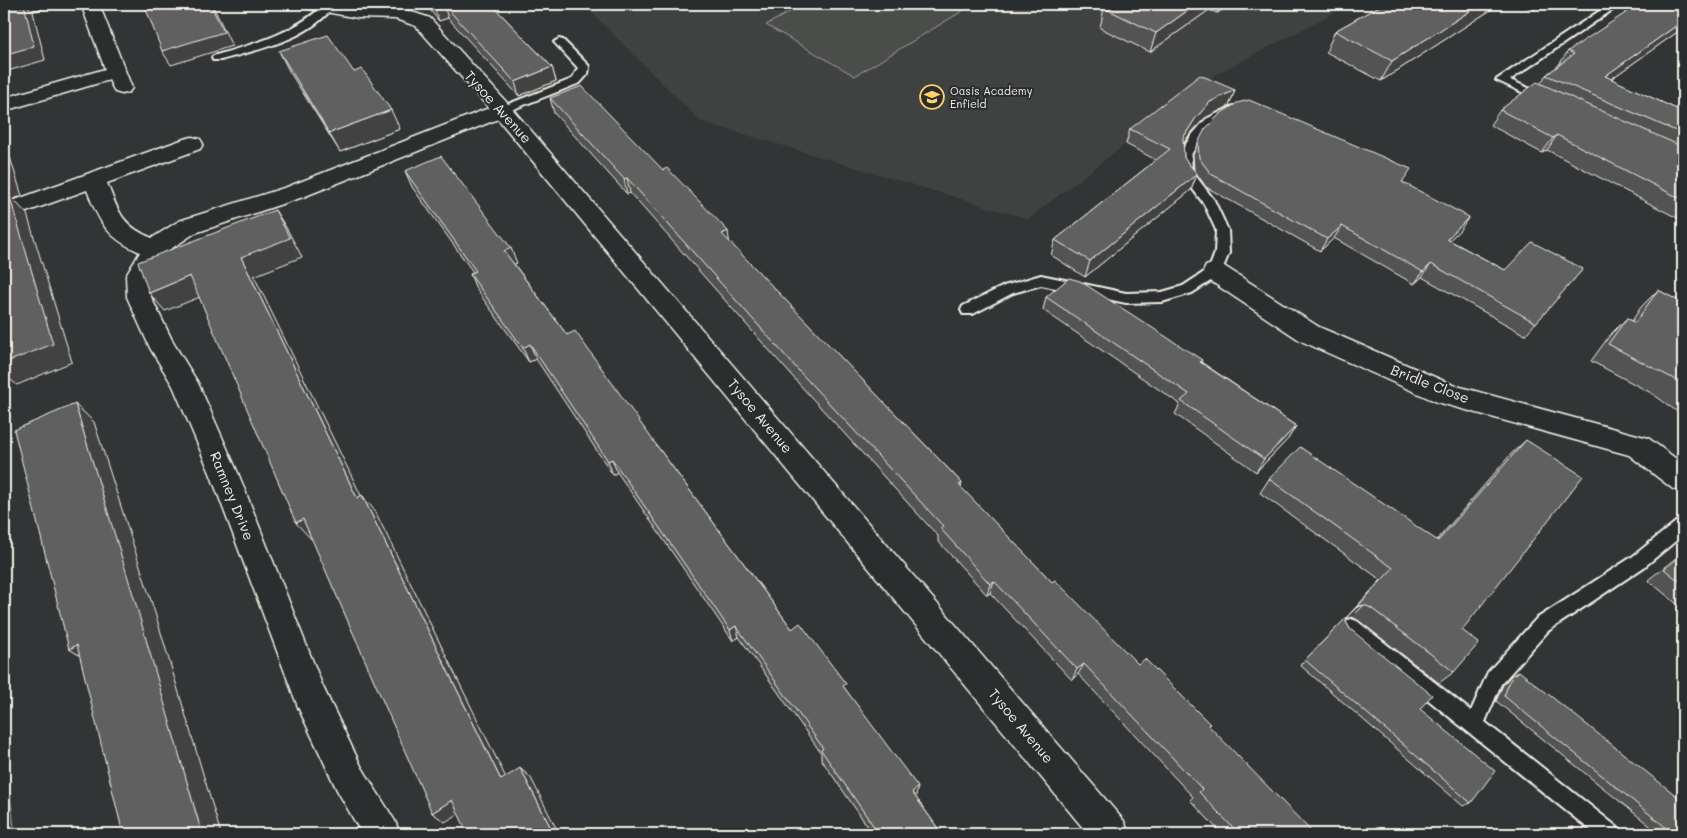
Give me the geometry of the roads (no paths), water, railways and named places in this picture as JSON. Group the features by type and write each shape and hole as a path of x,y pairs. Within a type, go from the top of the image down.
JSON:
{"street":[{"path":"4,12 35,4"},
{"path":"4,105 119,80 90,4"},
{"name":"Tysoe Avenue","path":"333,6 358,12 398,12 422,22 502,110 1111,834"},
{"path":"94,180 110,220 118,232 131,240 154,248 187,227 295,192 502,110"},
{"path":"4,212 192,144"},
{"name":"Ramney Drive","path":"154,248 138,276 139,297 163,348 185,383 224,473 314,703 349,778 382,834"},
{"name":"Bridle Close","path":"1215,272 1319,338 1447,394 1638,446 1683,480"}],"lane":[{"path":"1553,103 1502,80 1616,4"},
{"path":"217,58 279,39 318,19 333,6"},
{"path":"502,110 576,81 582,74 584,67 559,42"},
{"path":"968,310 1009,289 1041,280 1126,298 1153,297 1187,290 1215,272 1222,253 1222,230 1210,203 1186,172 1186,155 1195,139 1210,122 1227,112 1244,106"},
{"path":"1474,726 1494,678 1542,625 1638,562 1683,526"},
{"path":"1351,626 1610,834"}],"place":[{"name":"Oasis Academy Enfield","path":"932,97"}]}
